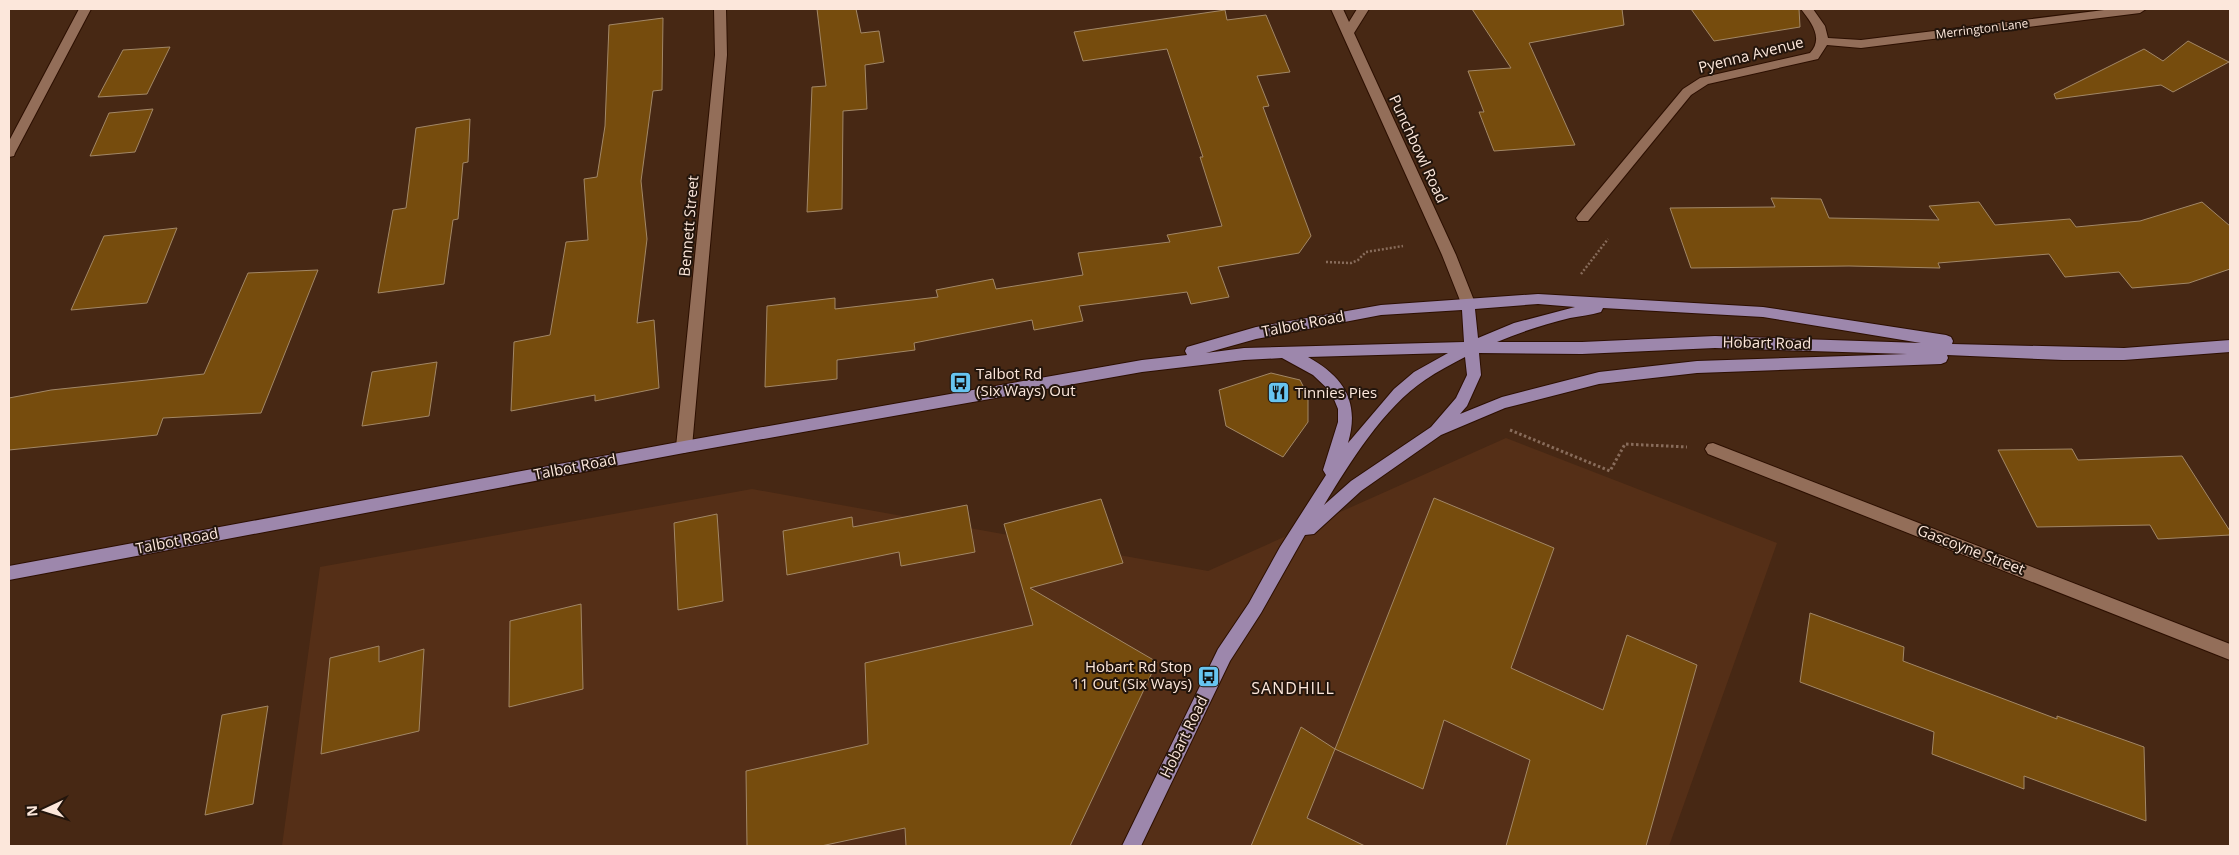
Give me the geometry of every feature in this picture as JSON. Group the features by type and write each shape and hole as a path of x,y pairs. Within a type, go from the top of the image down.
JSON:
{"main road":[{"name":"Hobart Road","path":"1286,552 1327,511 1356,486 1436,431 1462,402 1474,375 1468,303 1538,299 1763,312 1963,343 2063,354"},
{"name":"Talbot Road","path":"1142,366 1256,333 1312,321 1382,310 1468,303"},
{"name":"Hobart Road","path":"1131,846 1224,655 1255,608 1286,552 1346,456 1398,393 1419,376 1472,346 1514,329 1592,309 1626,304"},
{"name":"Hobart Road","path":"1472,346 1582,348 1715,342 2063,354 2124,354 2230,346"},
{"name":"Talbot Road","path":"9,573 684,446 1142,366 1199,358 1284,352 1472,346"},
{"path":"1284,352 1310,364 1324,374 1336,387 1343,403 1346,420 1326,490"},
{"path":"1436,431 1502,402 1599,378 1653,370 2063,354"}],"street":[{"path":"9,152 85,9"},
{"name":"Bennett Street","path":"684,446 721,55 720,9"},
{"name":"Punchbowl Road","path":"1336,9 1449,255 1468,303"},
{"path":"1348,33 1363,9"},
{"name":"Pyenna Avenue","path":"1583,218 1687,92 1704,81 1814,56 1821,50 1824,41 1822,33 1807,9"},
{"name":"Merrington Lane","path":"1824,41 1856,44 2140,9"},
{"name":"Gascoyne Street","path":"1713,449 2230,652"}],"path":[{"path":"1580,276 1608,240"},
{"path":"1326,262 1351,263 1358,260 1366,252 1403,246"},
{"path":"1507,428 1610,471 1625,444 1713,449"}],"shaded area":[{"path":"1506,438 1777,543 1669,846 282,846 320,567 752,489 1208,571"}],"building":[{"path":"817,9 856,9 861,33 879,31 884,62 865,65 867,109 843,111 842,209 807,212 812,87 826,86"},
{"path":"1472,9 1622,9 1624,25 1529,43 1575,145 1494,151 1479,112 1484,112 1468,71 1511,68"},
{"path":"1691,9 1799,9 1800,27 1714,41"},
{"path":"1225,10 1227,20 1266,15 1290,72 1257,76 1269,106 1263,107 1311,236 1299,253 1218,267 1229,297 1191,304 1187,292 1079,306 1083,321 1034,330 1032,320 914,343 915,350 837,360 837,379 765,387 767,306 835,298 835,309 938,297 936,290 993,279 996,289 1083,275 1078,253 1170,242 1167,235 1222,226 1200,157 1203,157 1167,49 1083,61 1074,32"},
{"path":"663,18 662,90 653,91 641,181 647,239 637,323 654,320 659,388 595,401 595,395 511,411 514,342 550,335 566,242 588,240 584,179 597,177 605,126 609,25"},
{"path":"2188,41 2229,62 2173,92 2161,85 2056,99 2054,94 2144,49 2163,61"},
{"path":"170,47 147,94 98,97 123,50"},
{"path":"153,109 135,152 90,156 109,113"},
{"path":"470,119 468,162 463,163 458,219 453,220 444,284 378,293 393,210 406,208 416,128"},
{"path":"1771,198 1821,199 1829,218 1939,220 1929,206 1979,202 1995,225 2070,219 2076,227 2140,221 2202,202 2230,226 2230,269 2189,283 2132,288 2119,272 2065,277 2049,254 1938,263 1940,268 1849,266 1691,268 1670,208 1775,207"},
{"path":"177,228 147,303 71,310 104,236"},
{"path":"318,270 261,413 163,418 157,435 9,450 9,398 51,390 204,374 248,273"},
{"path":"437,362 429,416 362,426 372,372"},
{"path":"1271,373 1300,380 1308,396 1308,422 1283,457 1226,426 1219,390"},
{"path":"2072,449 2078,460 2182,456 2230,531 2230,535 2158,539 2150,525 2037,527 1998,450"},
{"path":"1434,498 1554,548 1511,668 1603,710 1627,635 1697,665 1646,846 1506,846 1530,760 1444,720 1423,789 1335,749"},
{"path":"1101,499 1123,563 1030,588 1157,662 1070,846 906,846 905,828 821,846 747,846 746,771 868,744 865,663 1033,625 1004,524"},
{"path":"967,505 975,552 901,566 899,552 787,575 783,531 852,517 853,527"},
{"path":"717,514 723,601 678,610 674,523"},
{"path":"581,604 583,689 509,707 510,621"},
{"path":"1810,613 1904,647 1903,661 2057,719 2057,716 2144,747 2146,821 2024,776 2024,789 1932,754 1934,732 1800,682"},
{"path":"379,646 379,662 424,649 419,731 321,754 330,658"},
{"path":"268,706 253,804 205,815 222,715"},
{"path":"1301,727 1335,749 1307,818 1365,846 1251,846"}],"place":[{"name":"Talbot Rd (Six Ways) Out","path":"960,383"},
{"name":"Tinnies Pies","path":"1279,393"},
{"name":"Hobart Rd Stop 11 Out (Six Ways)","path":"1208,676"}],"district":[{"name":"SANDHILL","path":"1293,688"}]}
